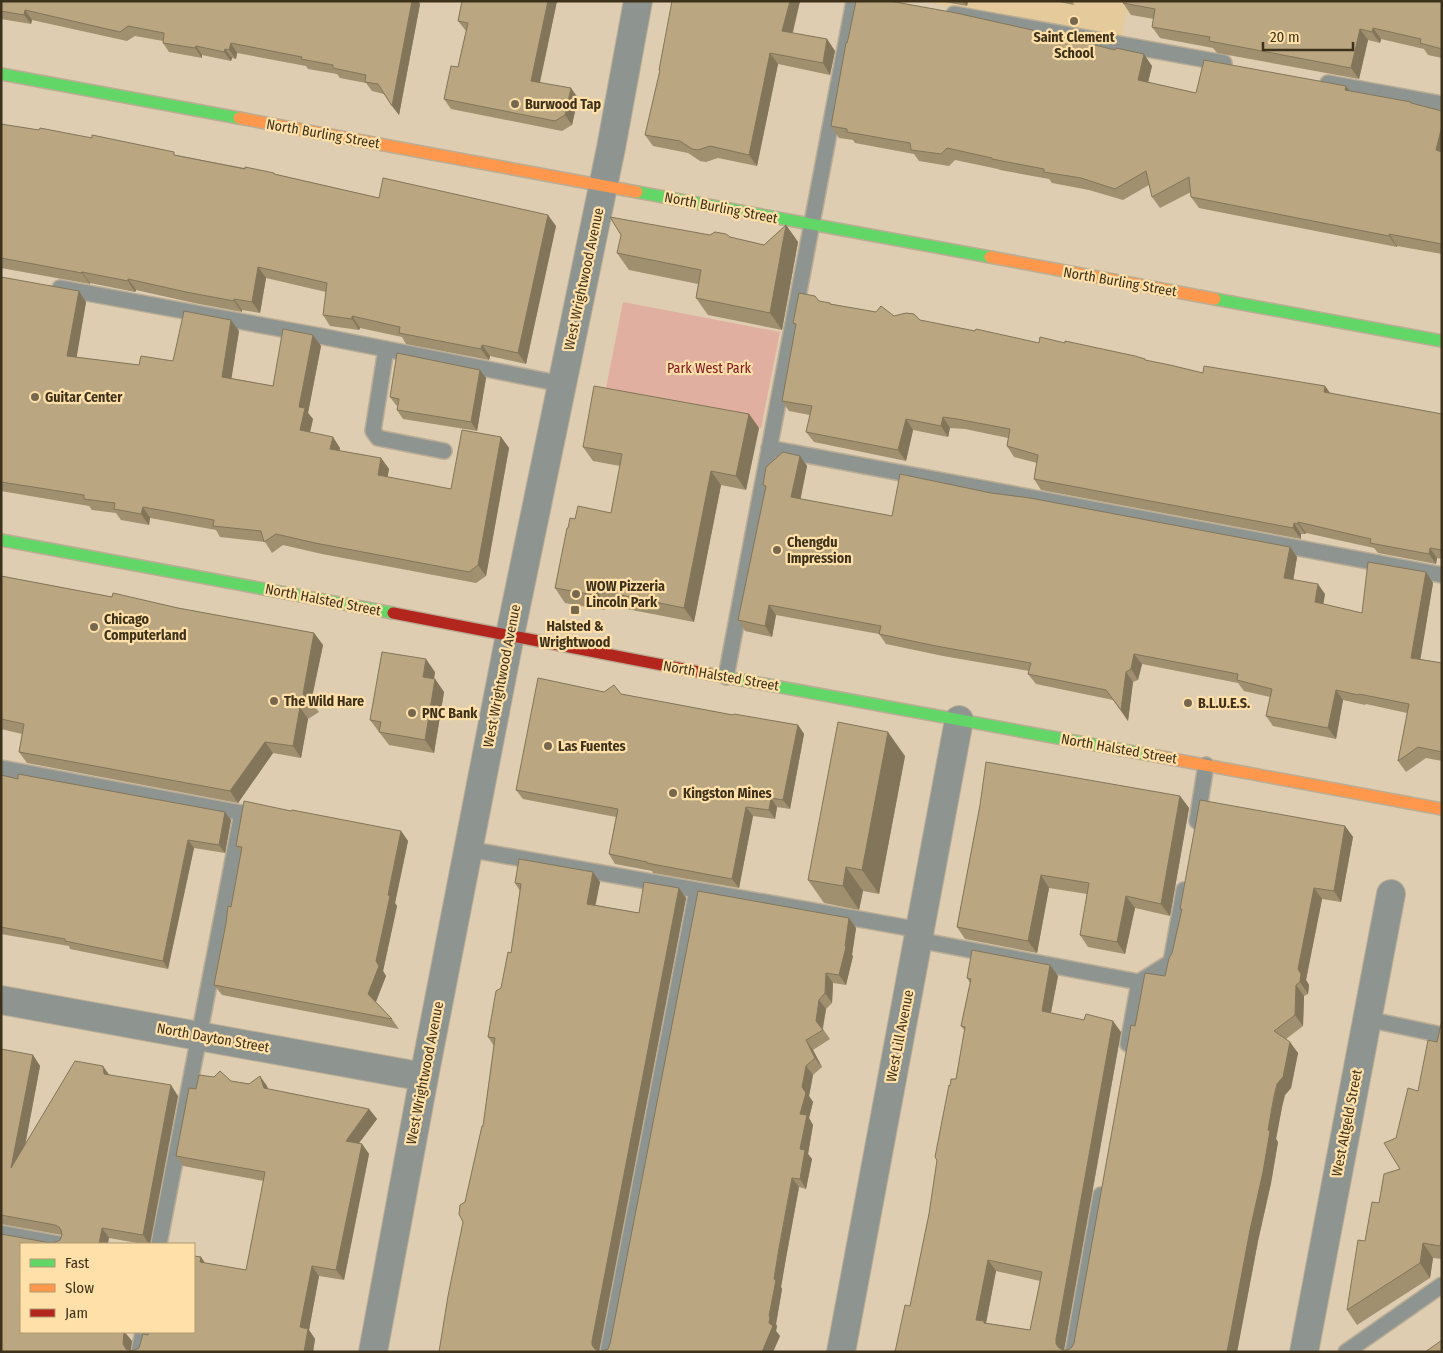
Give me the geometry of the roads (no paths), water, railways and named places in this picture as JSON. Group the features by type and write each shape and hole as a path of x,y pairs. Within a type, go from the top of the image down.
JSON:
{"main road":[{"name":"North Burling Street","path":"1,74 1442,341"},
{"name":"North Halsted Street","path":"1,540 726,677 1442,809"}],"street":[{"name":"West Wrightwood Avenue","path":"373,1352 468,849 510,635 603,186 638,1"},
{"name":"West Lill Avenue","path":"841,1352 959,720"},
{"name":"West Altgeld Street","path":"1304,1352 1391,894"},
{"name":"North Dayton Street","path":"1,1000 424,1077"}],"lane":[{"path":"726,677 854,1"},
{"path":"944,12 1237,66"},
{"path":"1315,80 1442,104"},
{"path":"45,285 562,384"},
{"path":"386,349 373,431 378,438 444,451"},
{"path":"769,448 1442,575"},
{"path":"1194,835 1206,765"},
{"path":"1,768 242,813 159,1243"},
{"path":"468,849 696,890 1139,982 1171,962 1187,874"},
{"path":"608,1352 696,890"},
{"path":"1125,1060 1139,982"},
{"path":"1367,1020 1442,1035"},
{"path":"1072,1352 1104,1176"},
{"path":"1,1233 55,1243"},
{"path":"1346,1352 1442,1284"},
{"path":"139,1352 143,1333"}],"place":[{"name":"Saint Clement School","path":"1074,21"},
{"name":"Burwood Tap","path":"515,104"},
{"name":"Guitar Center","path":"35,397"},
{"name":"Chengdu Impression","path":"777,550"},
{"name":"WOW Pizzeria Lincoln Park","path":"576,594"},
{"name":"Halsted & Wrightwood","path":"575,610"},
{"name":"Chicago Computerland","path":"94,627"},
{"name":"The Wild Hare","path":"274,701"},
{"name":"B.L.U.E.S.","path":"1188,703"},
{"name":"PNC Bank","path":"412,713"},
{"name":"Las Fuentes","path":"548,746"},
{"name":"Kingston Mines","path":"673,793"}],"park label":[{"name":"Park West Park","path":"709,368"}]}
